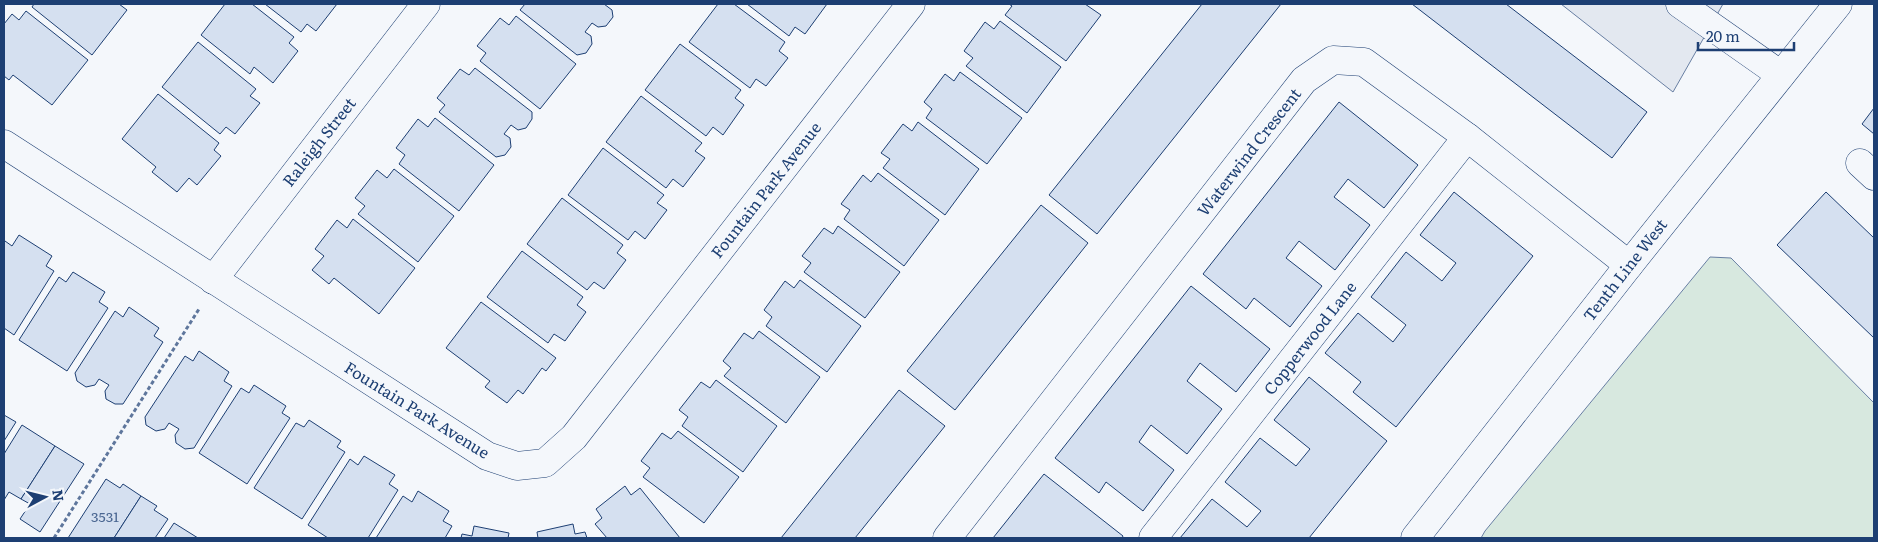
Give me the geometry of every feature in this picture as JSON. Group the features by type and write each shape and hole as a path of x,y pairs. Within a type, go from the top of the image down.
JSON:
{"street":[{"name":"Raleigh Street","path":"213,280 426,4"},
{"name":"Fountain Park Avenue","path":"4,144 487,456 517,466 545,463 574,437 911,4"},
{"path":"1680,4 1780,75"},
{"name":"Tenth Line West","path":"1415,538 1629,265 1838,4"},
{"name":"Waterwind Crescent","path":"947,538 1304,80 1333,60 1364,62 1467,137 1629,265"},
{"name":"Copperwood Lane","path":"1153,538 1467,137"}],"path":[{"path":"54,538 199,309"}],"shaded area":[{"path":"1561,4 1723,4 1673,92"},
{"path":"1710,257 1731,258 1874,403 1874,538 1481,538 1485,531"}],"building":[{"path":"34,4 119,4 127,10 92,55 32,7"},
{"path":"225,4 252,4 294,37 289,43 298,51 273,83 254,67 250,74 201,35"},
{"path":"265,4 337,4 316,31 307,24 301,32"},
{"path":"525,4 604,4 612,10 613,17 606,26 598,27 592,23 585,32 591,36 592,44 586,53 577,55 520,10"},
{"path":"718,4 734,4 785,42 779,51 788,58 766,86 756,79 750,88 689,42"},
{"path":"747,4 827,4 805,34 795,27 789,36"},
{"path":"1009,4 1085,4 1101,15 1066,61 1005,15 1012,6"},
{"path":"1202,4 1281,4 1097,234 1049,195"},
{"path":"1412,4 1506,4 1647,112 1612,158"},
{"path":"26,11 88,60 52,105 13,75 9,80 4,76 4,24 12,14 19,20"},
{"path":"516,16 576,64 540,109 480,61 486,53 477,46 500,18 509,25"},
{"path":"1000,21 1061,67 1027,113 966,66 973,58 964,51 985,22 994,29"},
{"path":"198,42 256,89 250,96 260,103 235,134 226,127 220,134 162,87"},
{"path":"680,44 741,90 735,98 744,105 723,135 713,127 706,136 645,90"},
{"path":"475,68 532,112 532,119 526,128 518,130 511,125 504,134 510,138 511,147 505,155 496,157 439,112 445,105 437,98 460,69 469,75"},
{"path":"960,72 1022,118 987,164 926,118 932,109 924,102 945,74 954,81"},
{"path":"158,94 219,143 214,150 221,156 197,185 189,178 177,192 152,172 156,167 122,139"},
{"path":"641,96 702,143 695,151 705,158 683,187 673,179 666,188 606,142"},
{"path":"1339,102 1418,165 1384,208 1348,179 1334,197 1370,225 1335,270 1299,241 1286,258 1322,286 1290,327 1254,298 1246,309 1203,274"},
{"path":"1874,108 1874,134 1862,124"},
{"path":"435,118 494,165 459,211 399,164 405,155 396,148 418,119 428,127"},
{"path":"918,122 979,169 945,215 883,168 890,159 881,153 903,124 912,131"},
{"path":"603,148 664,195 657,203 667,210 645,239 635,231 628,240 568,195"},
{"path":"394,169 454,216 418,262 358,214 365,206 355,198 377,170 387,178"},
{"path":"878,173 939,220 904,266 844,219 850,210 841,204 863,175 871,182"},
{"path":"1454,192 1533,256 1396,427 1353,392 1361,382 1325,353 1358,313 1393,342 1406,325 1371,297 1406,252 1442,281 1456,263 1420,235"},
{"path":"1826,192 1874,238 1874,338 1777,245"},
{"path":"562,198 623,245 617,253 626,260 604,289 594,282 587,290 527,244"},
{"path":"1041,205 1088,243 955,410 907,371"},
{"path":"353,219 415,268 379,314 334,278 329,284 312,270 324,256 315,249 337,220 347,228"},
{"path":"838,226 900,272 865,318 804,272 811,263 802,256 824,228 833,234"},
{"path":"19,235 52,256 46,266 54,271 14,335 4,328 4,243 5,241 12,246"},
{"path":"522,251 583,297 577,305 586,312 565,341 554,334 548,343 487,297"},
{"path":"73,272 105,292 99,302 108,308 67,371 19,340 59,277 66,282"},
{"path":"800,280 861,326 827,372 766,326 772,317 764,310 785,281 794,288"},
{"path":"1191,286 1270,349 1236,392 1200,363 1187,381 1222,409 1187,454 1151,425 1139,442 1174,470 1143,511 1106,482 1099,493 1055,458"},
{"path":"481,302 556,358 546,371 542,368 523,394 518,390 507,403 485,387 490,381 446,348"},
{"path":"129,307 159,328 154,336 163,342 123,404 115,404 106,399 105,391 109,385 99,379 95,385 86,387 77,381 75,373 115,311 123,317"},
{"path":"759,331 820,377 786,423 724,376 731,368 723,361 744,333 753,339"},
{"path":"199,351 229,372 224,381 232,386 194,448 185,449 176,443 175,435 179,429 169,423 165,429 156,431 146,425 145,417 185,356 193,361"},
{"path":"1309,377 1387,441 1309,538 1180,538 1212,499 1247,527 1261,511 1225,482 1260,438 1296,466 1310,449 1274,420"},
{"path":"716,380 777,426 743,472 682,426 688,417 679,410 701,382 710,388"},
{"path":"254,385 286,406 282,413 290,418 247,484 199,453 241,388 249,393"},
{"path":"899,390 945,426 855,538 781,538"},
{"path":"4,415 16,422 4,441"},
{"path":"309,420 341,441 337,447 345,452 302,519 254,488 296,423 304,427"},
{"path":"22,425 55,446 21,499 9,492 4,500 4,454"},
{"path":"678,431 739,477 704,523 643,477 650,468 641,461 662,433 671,439"},
{"path":"55,446 84,464 40,532 20,519 30,504 21,499"},
{"path":"364,456 395,475 389,484 398,490 368,538 328,538 308,525 350,459 358,465"},
{"path":"1044,474 1123,536 1122,538 993,538"},
{"path":"106,479 120,488 123,484 141,496 114,538 68,538"},
{"path":"625,486 631,495 640,488 680,538 607,538 595,524 602,518 596,509"},
{"path":"418,491 449,511 443,521 452,526 445,538 376,538 403,496 412,502"},
{"path":"141,496 157,506 154,510 168,519 155,538 114,538"},
{"path":"174,523 198,538 164,538"},
{"path":"573,524 575,534 585,532 587,538 538,538 537,532"},
{"path":"474,526 509,533 508,538 461,538 462,534 472,536"}]}
